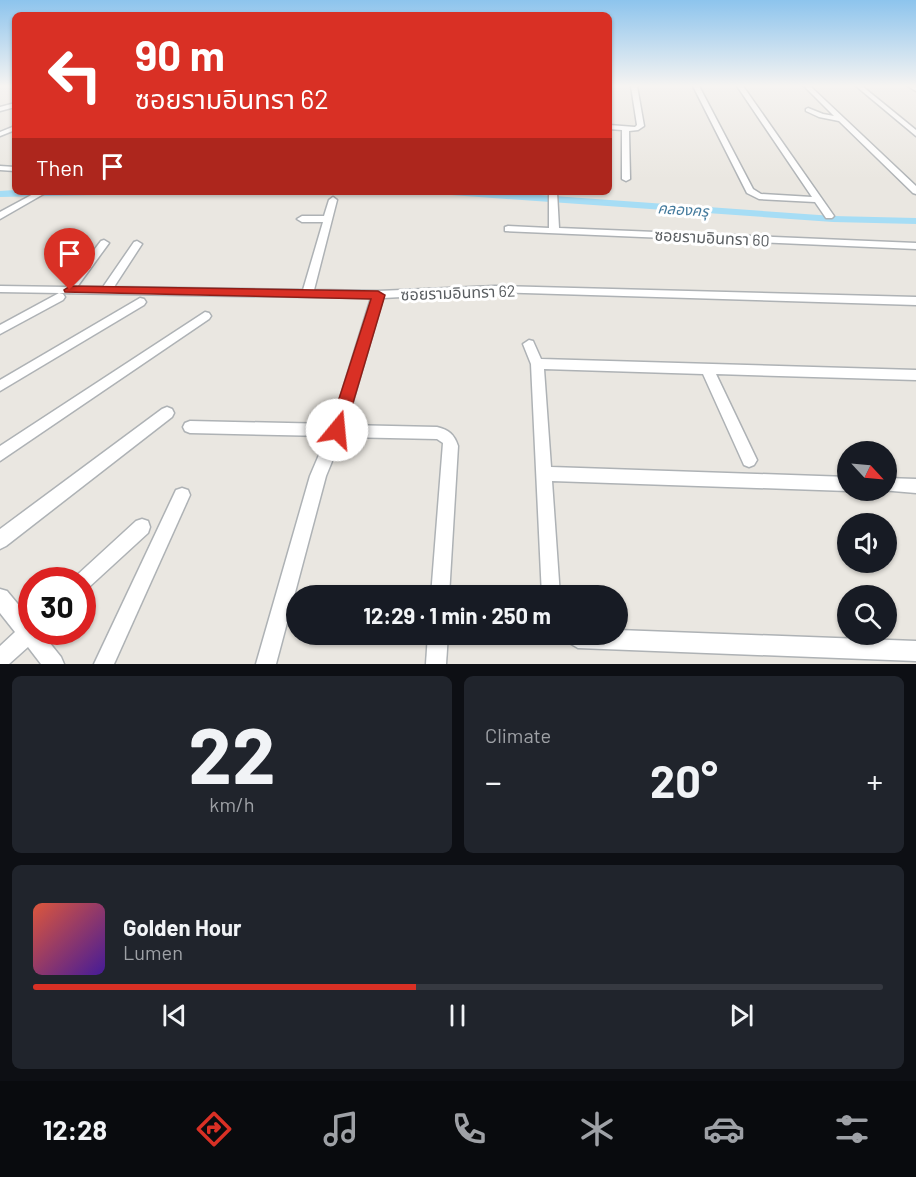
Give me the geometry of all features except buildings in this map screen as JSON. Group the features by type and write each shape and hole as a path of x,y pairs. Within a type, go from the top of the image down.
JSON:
{"street":[{"path":"612,127 636,129 641,126 639,117"},
{"path":"712,117 750,191 759,196 818,200"},
{"path":"761,117 829,216"},
{"path":"828,117 841,119 915,190"},
{"path":"896,117 916,134"},
{"path":"625,128 626,179"},
{"path":"0,216 37,195"},
{"path":"553,198 554,230"},
{"path":"308,293 333,200"},
{"path":"302,219 328,219"},
{"name":"ซอยรามอินทรา 60","path":"508,229 916,246"},
{"path":"70,290 105,243"},
{"path":"107,290 137,244"},
{"name":"ซอยรามอินทรา 62","path":"0,289 378,295 495,289 916,301"},
{"path":"266,664 318,476 337,430 378,295"},
{"path":"0,330 59,297"},
{"path":"0,386 140,302"},
{"path":"0,454 205,316"},
{"path":"529,344 537,364 551,585"},
{"path":"537,364 916,375"},
{"path":"707,369 749,460"},
{"path":"0,540 167,413"},
{"path":"190,427 445,435 450,440 441,585"},
{"path":"544,474 837,484"},
{"path":"897,485 916,486"},
{"path":"104,664 182,495"},
{"path":"96,569 142,527"},
{"path":"0,598 18,617"},
{"path":"628,640 916,651"},
{"path":"0,659 18,643"},
{"path":"41,645 54,664"},
{"path":"436,664 437,645"}],"waterway":[{"name":"คลองครุ","path":"0,194 12,194"},
{"name":"คลองครุ","path":"493,195 833,219 916,221"}],"route":[{"path":"70,290 378,295 337,430"}]}
